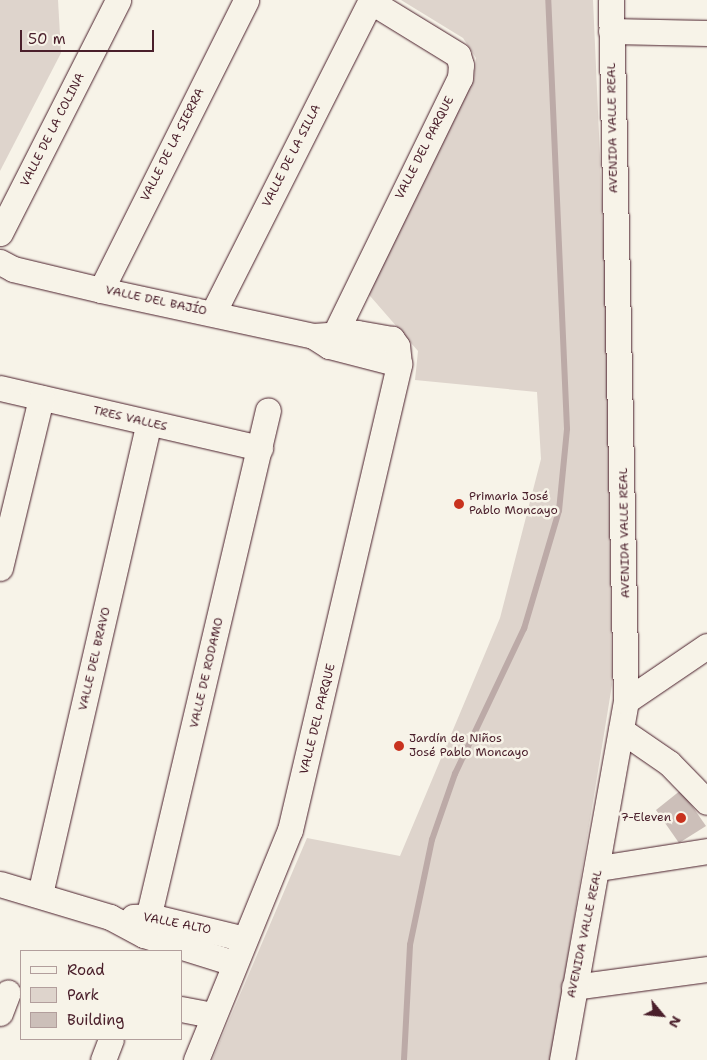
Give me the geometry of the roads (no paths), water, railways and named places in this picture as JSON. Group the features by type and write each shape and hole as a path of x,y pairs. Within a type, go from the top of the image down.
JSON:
{"street":[{"name":"VALLE DE LA COLINA","path":"0,233 118,0"},
{"name":"VALLE DE LA SIERRA","path":"101,290 246,0"},
{"name":"AVENIDA VALLE REAL","path":"562,1060 574,987 599,868 626,701 611,0"},
{"name":"VALLE DE LA SILLA","path":"213,313 370,1"},
{"name":"VALLE DEL PARQUE","path":"193,1047 212,1015 290,830 399,364 397,346 392,339 326,338 460,78 461,65 458,55 370,1"},
{"path":"611,31 707,33"},
{"name":"VALLE DEL BAJÍO","path":"0,262 13,269 101,290 326,338"},
{"name":"TRES VALLES","path":"0,388 260,448"},
{"path":"0,568 41,398"},
{"name":"VALLE DE RODAMO","path":"147,926 268,410"},
{"name":"VALLE DEL BRAVO","path":"40,894 149,423"},
{"path":"626,701 707,646"},
{"path":"622,730 669,763 707,802"},
{"path":"599,868 707,851"},
{"name":"VALLE ALTO","path":"0,884 40,894 110,917 147,926 244,940"},
{"name":"VALLE ALTO","path":"147,926 234,963"},
{"path":"574,987 707,969"},
{"path":"182,1009 212,1015"},
{"path":"103,1060 111,1040"}],"waterway":[{"path":"404,1060 410,945 432,840 455,774 524,629 559,511 567,429 548,0"}],"place":[{"name":"Primaria José Pablo Moncayo","path":"459,504"},
{"name":"Jardín de Niños José Pablo Moncayo","path":"399,746"},
{"name":"7-Eleven","path":"681,818"}]}
